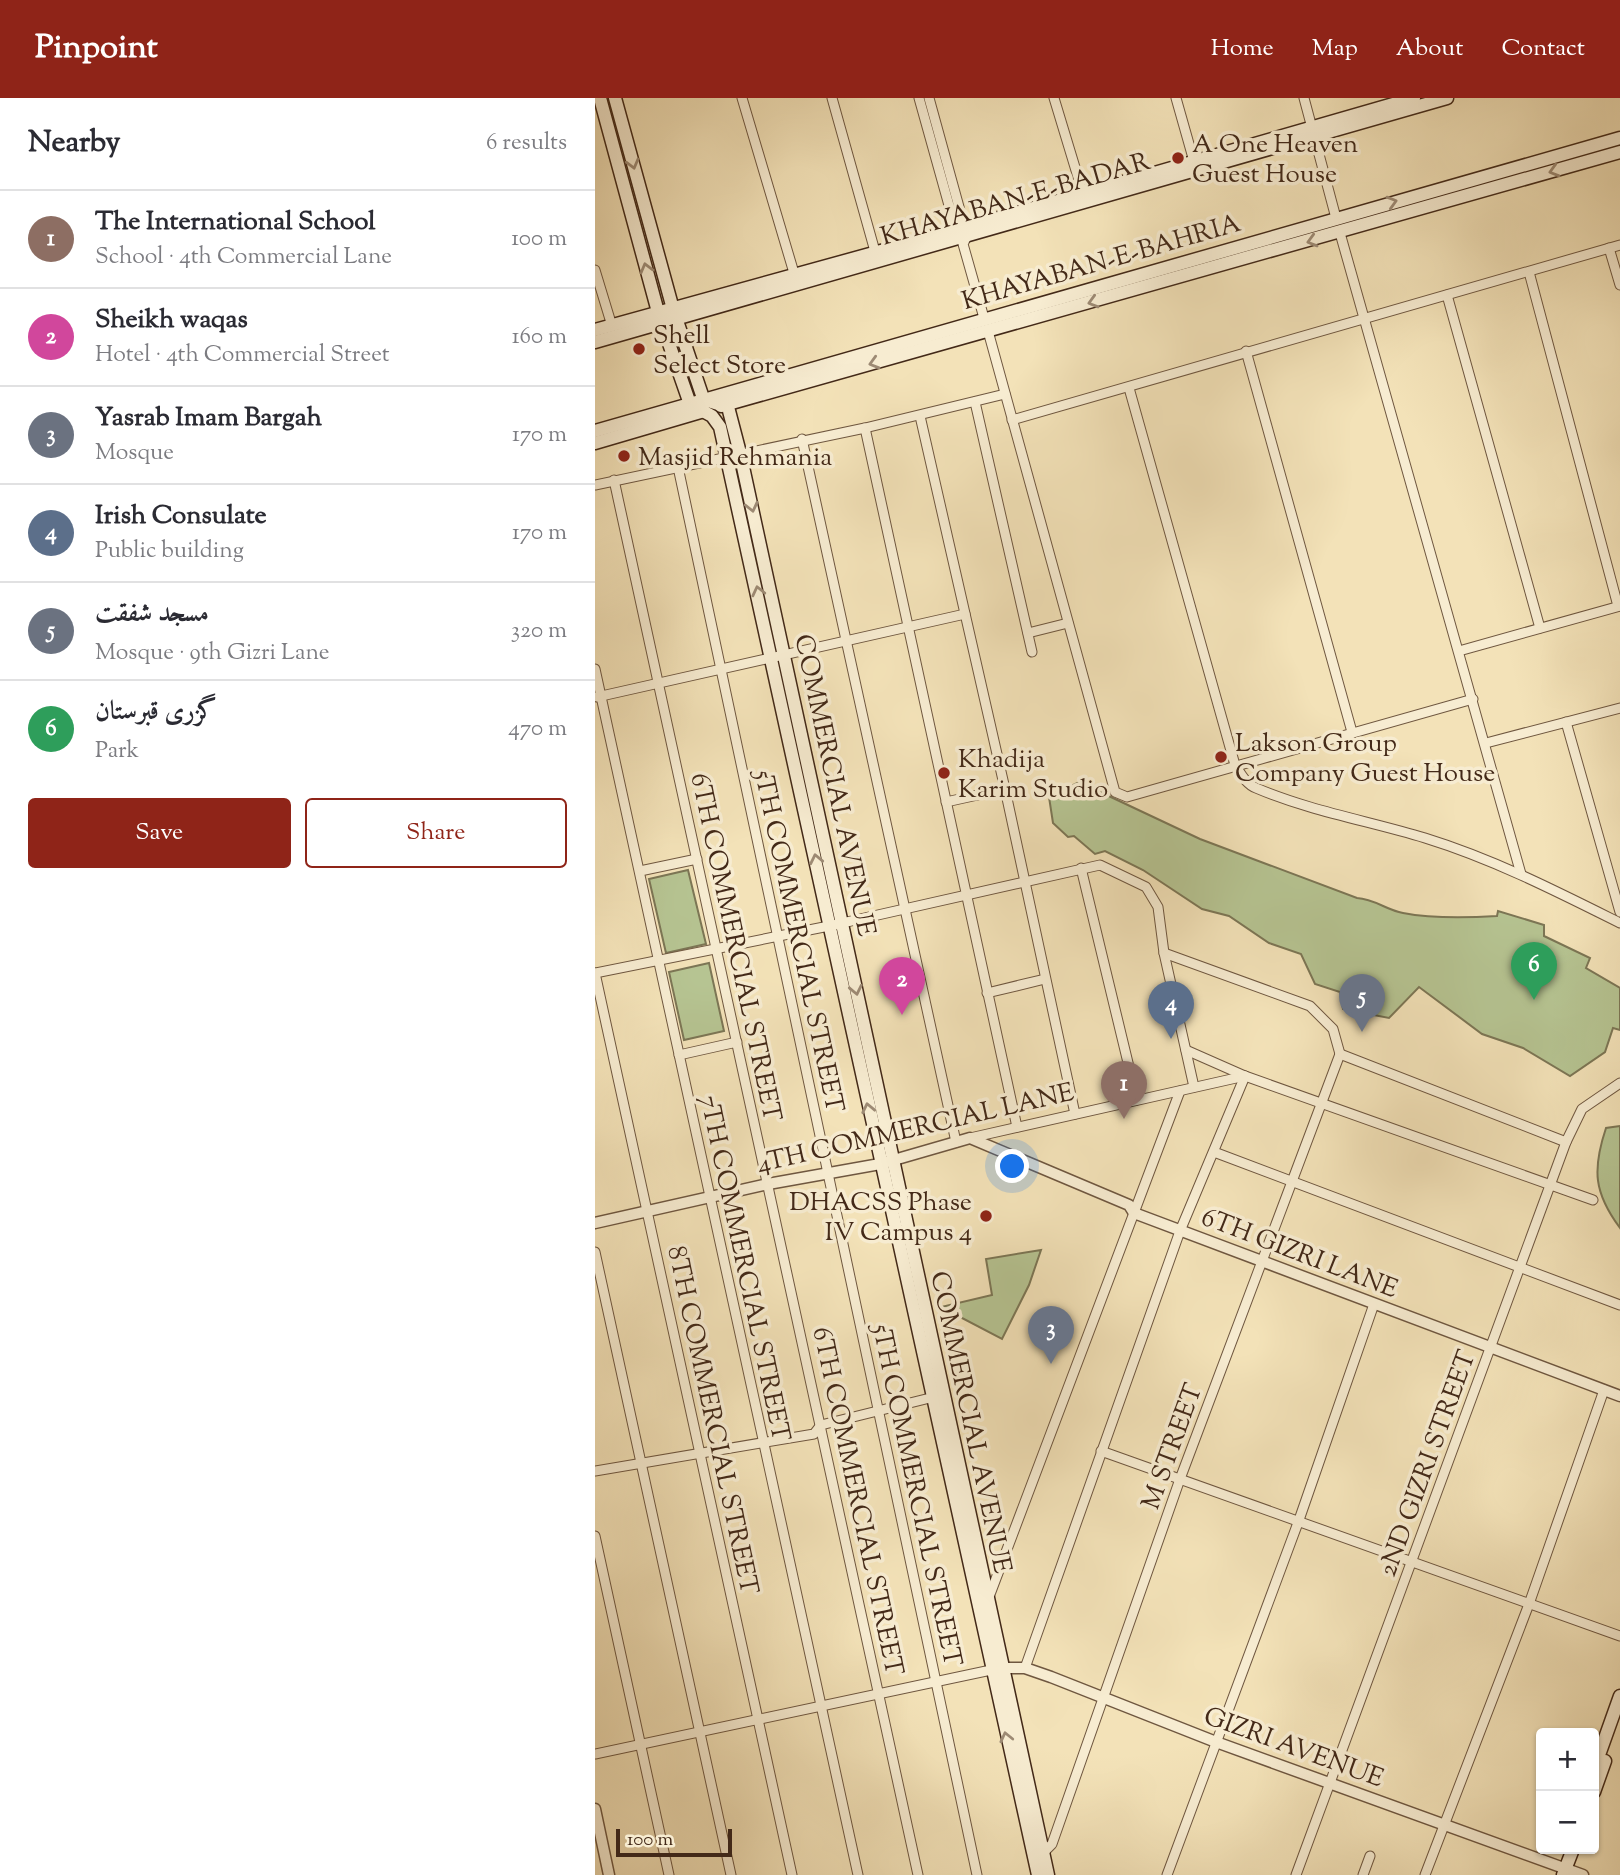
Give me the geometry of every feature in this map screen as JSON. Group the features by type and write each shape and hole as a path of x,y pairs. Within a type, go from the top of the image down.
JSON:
{"main road":[{"path":"595,431 690,404 660,317 600,98"},
{"name":"COMMERCIAL AVENUE","path":"615,98 703,405 719,423 733,454"},
{"name":"KHAYABAN-E-BADAR","path":"675,314 794,273 962,235 1084,197 1314,133 1414,98"},
{"name":"KHAYABAN-E-BADAR","path":"1394,105 1447,98"},
{"name":"KHAYABAN-E-BAHRIA","path":"986,325 1336,218 1620,138"},
{"name":"KHAYABAN-E-BAHRIA","path":"595,443 703,405 986,325 1340,233 1620,152"},
{"path":"1448,186 1452,201"},
{"name":"KHAYABAN-E-BADAR","path":"595,330 675,314 876,256"},
{"name":"KHAYABAN-E-BADAR","path":"595,342 660,317"},
{"name":"KHAYABAN-E-BAHRIA","path":"703,405 725,404 848,364"},
{"path":"672,409 685,388"},
{"name":"COMMERCIAL AVENUE","path":"690,404 703,405"},
{"name":"COMMERCIAL AVENUE","path":"725,404 733,454 779,656 980,1615 1048,1875"},
{"name":"COMMERCIAL AVENUE","path":"886,1162 988,1600 996,1668 1038,1875"},
{"path":"1599,1755 1620,1696"},
{"path":"1594,1791 1620,1722"},
{"path":"1561,1871 1570,1854"}],"street":[{"path":"743,98 794,273"},
{"path":"832,98 876,256"},
{"path":"919,98 962,235"},
{"path":"929,98 962,235 1067,623 1112,787 1119,795 1127,797 1473,699"},
{"path":"1053,98 1084,197"},
{"path":"1176,98 1196,166"},
{"path":"1304,98 1336,218"},
{"path":"1340,233 1521,874"},
{"path":"1012,420 1620,245"},
{"path":"1609,248 1620,285"},
{"path":"595,270 612,326"},
{"path":"1459,651 1619,606 1529,272"},
{"path":"1447,295 1540,628"},
{"path":"1246,351 1352,732"},
{"path":"1129,388 1235,765 1253,787 1427,839 1521,874 1620,923"},
{"path":"595,485 920,416 1005,394"},
{"path":"975,402 1032,652"},
{"path":"920,416 1005,789 1023,883 1075,1114"},
{"path":"865,428 1017,1128"},
{"path":"803,439 955,1142"},
{"name":"5TH COMMERCIAL STREET","path":"678,467 977,1875"},
{"name":"6TH COMMERCIAL STREET","path":"614,480 918,1875"},
{"path":"598,697 965,614"},
{"path":"1028,633 1067,623"},
{"name":"7TH COMMERCIAL STREET","path":"595,669 598,697 640,871 858,1875"},
{"path":"1486,743 1620,708"},
{"path":"1566,722 1620,912"},
{"path":"946,802 1005,789"},
{"path":"640,871 697,859"},
{"path":"595,973 836,925 1100,865 1146,887 1158,907 1164,953 1194,1087"},
{"path":"1081,868 1137,1100"},
{"path":"1164,953 1310,1006 1333,1029 1340,1054 1566,1142"},
{"name":"8TH COMMERCIAL STREET","path":"595,973 792,1875"},
{"path":"987,993 1045,979"},
{"path":"679,1055 737,1042"},
{"path":"1187,1050 1245,1076 1593,1200"},
{"name":"M STREET","path":"1044,1852 1052,1844 1180,1479 1340,1054"},
{"path":"1025,1668 1180,1231 1245,1076"},
{"name":"4TH COMMERCIAL LANE","path":"595,1223 768,1184 886,1162 970,1138 1245,1076"},
{"name":"2ND GIZRI STREET","path":"1296,1875 1566,1142 1582,1109 1620,1083"},
{"path":"980,1615 988,1600 1180,1091"},
{"name":"6TH GIZRI LANE","path":"970,1138 1129,1205 1134,1213 1260,1263 1620,1396"},
{"path":"1214,1152 1620,1305"},
{"path":"595,1252 731,1875"},
{"path":"1167,1875 1299,1521 1374,1304"},
{"path":"1425,1875 1528,1604 1604,1390"},
{"path":"595,1471 814,1434 821,1425 934,1397"},
{"path":"1101,1451 1620,1636"},
{"path":"595,1535 669,1875"},
{"path":"595,1754 996,1668"},
{"name":"GIZRI AVENUE","path":"996,1668 1025,1668 1216,1742 1444,1823 1561,1871 1583,1875"},
{"path":"595,1809 599,1848 609,1875"},
{"path":"1363,1875 1370,1856"}],"green space":[{"path":"1079,782 1200,839 1397,912 1462,918 1497,916 1498,911 1544,925 1544,936 1590,958 1586,968 1620,988 1620,1030 1613,1028 1605,1052 1570,1076 1523,1048 1482,1034 1419,987 1389,1018 1343,1009 1340,992 1315,984 1301,954 1269,943 1229,916 1202,909 1143,870 1105,851 1095,854 1074,836 1068,837 1053,823 1049,797"},
{"path":"688,870 706,944 666,953 649,879"},
{"path":"709,963 724,1031 684,1040 669,972"},
{"path":"1620,1126 1620,1228 1600,1192 1597,1169 1606,1128"},
{"path":"1041,1250 1029,1285 1002,1339 941,1307 992,1295 986,1259"}],"place":[{"name":"A One Heaven Guest House","path":"1178,158"},
{"name":"Shell Select Store","path":"639,349"},
{"name":"Masjid Rehmania","path":"624,456"},
{"name":"Lakson Group Company Guest House","path":"1221,757"},
{"name":"Khadija Karim Studio","path":"944,773"},
{"name":"گزری قبرستان","path":"1534,1000"},
{"name":"Sheikh waqas","path":"902,1015"},
{"name":"مسجد شفقت","path":"1362,1032"},
{"name":"Irish Consulate","path":"1171,1039"},
{"name":"The International School","path":"1124,1119"},
{"name":"DHACSS Phase IV Campus 4","path":"986,1216"},
{"name":"Yasrab Imam Bargah","path":"1051,1364"}]}
